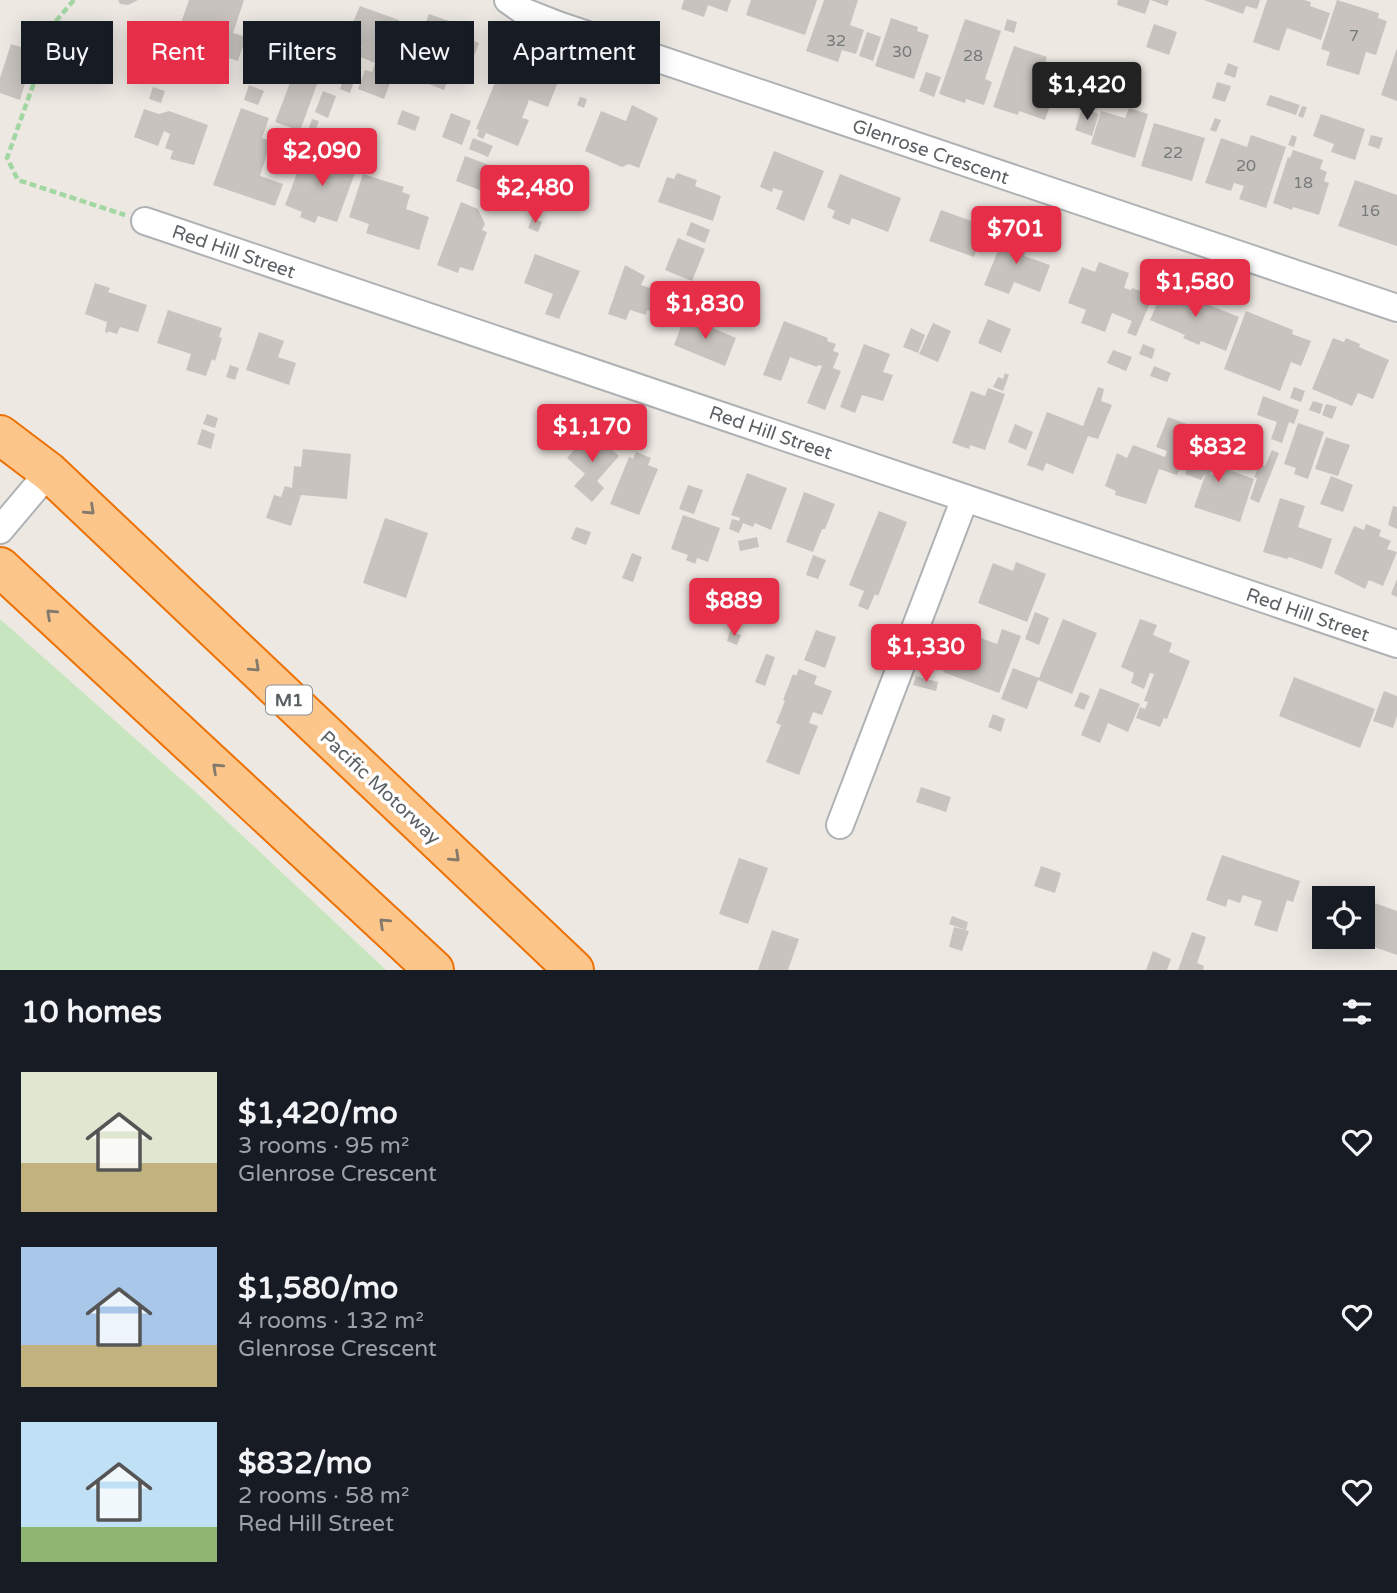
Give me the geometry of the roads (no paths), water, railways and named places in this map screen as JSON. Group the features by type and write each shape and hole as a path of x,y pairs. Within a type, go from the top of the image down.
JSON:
{"highway":[{"name":"Pacific Motorway","path":"0,435 50,472 574,970"},
{"path":"0,567 434,970"}],"street":[{"name":"Glenrose Crescent","path":"508,0 525,12 571,30 1397,308"},
{"name":"Red Hill Street","path":"145,220 1397,644"},
{"path":"0,530 50,472"},
{"path":"841,825 965,498"}]}
